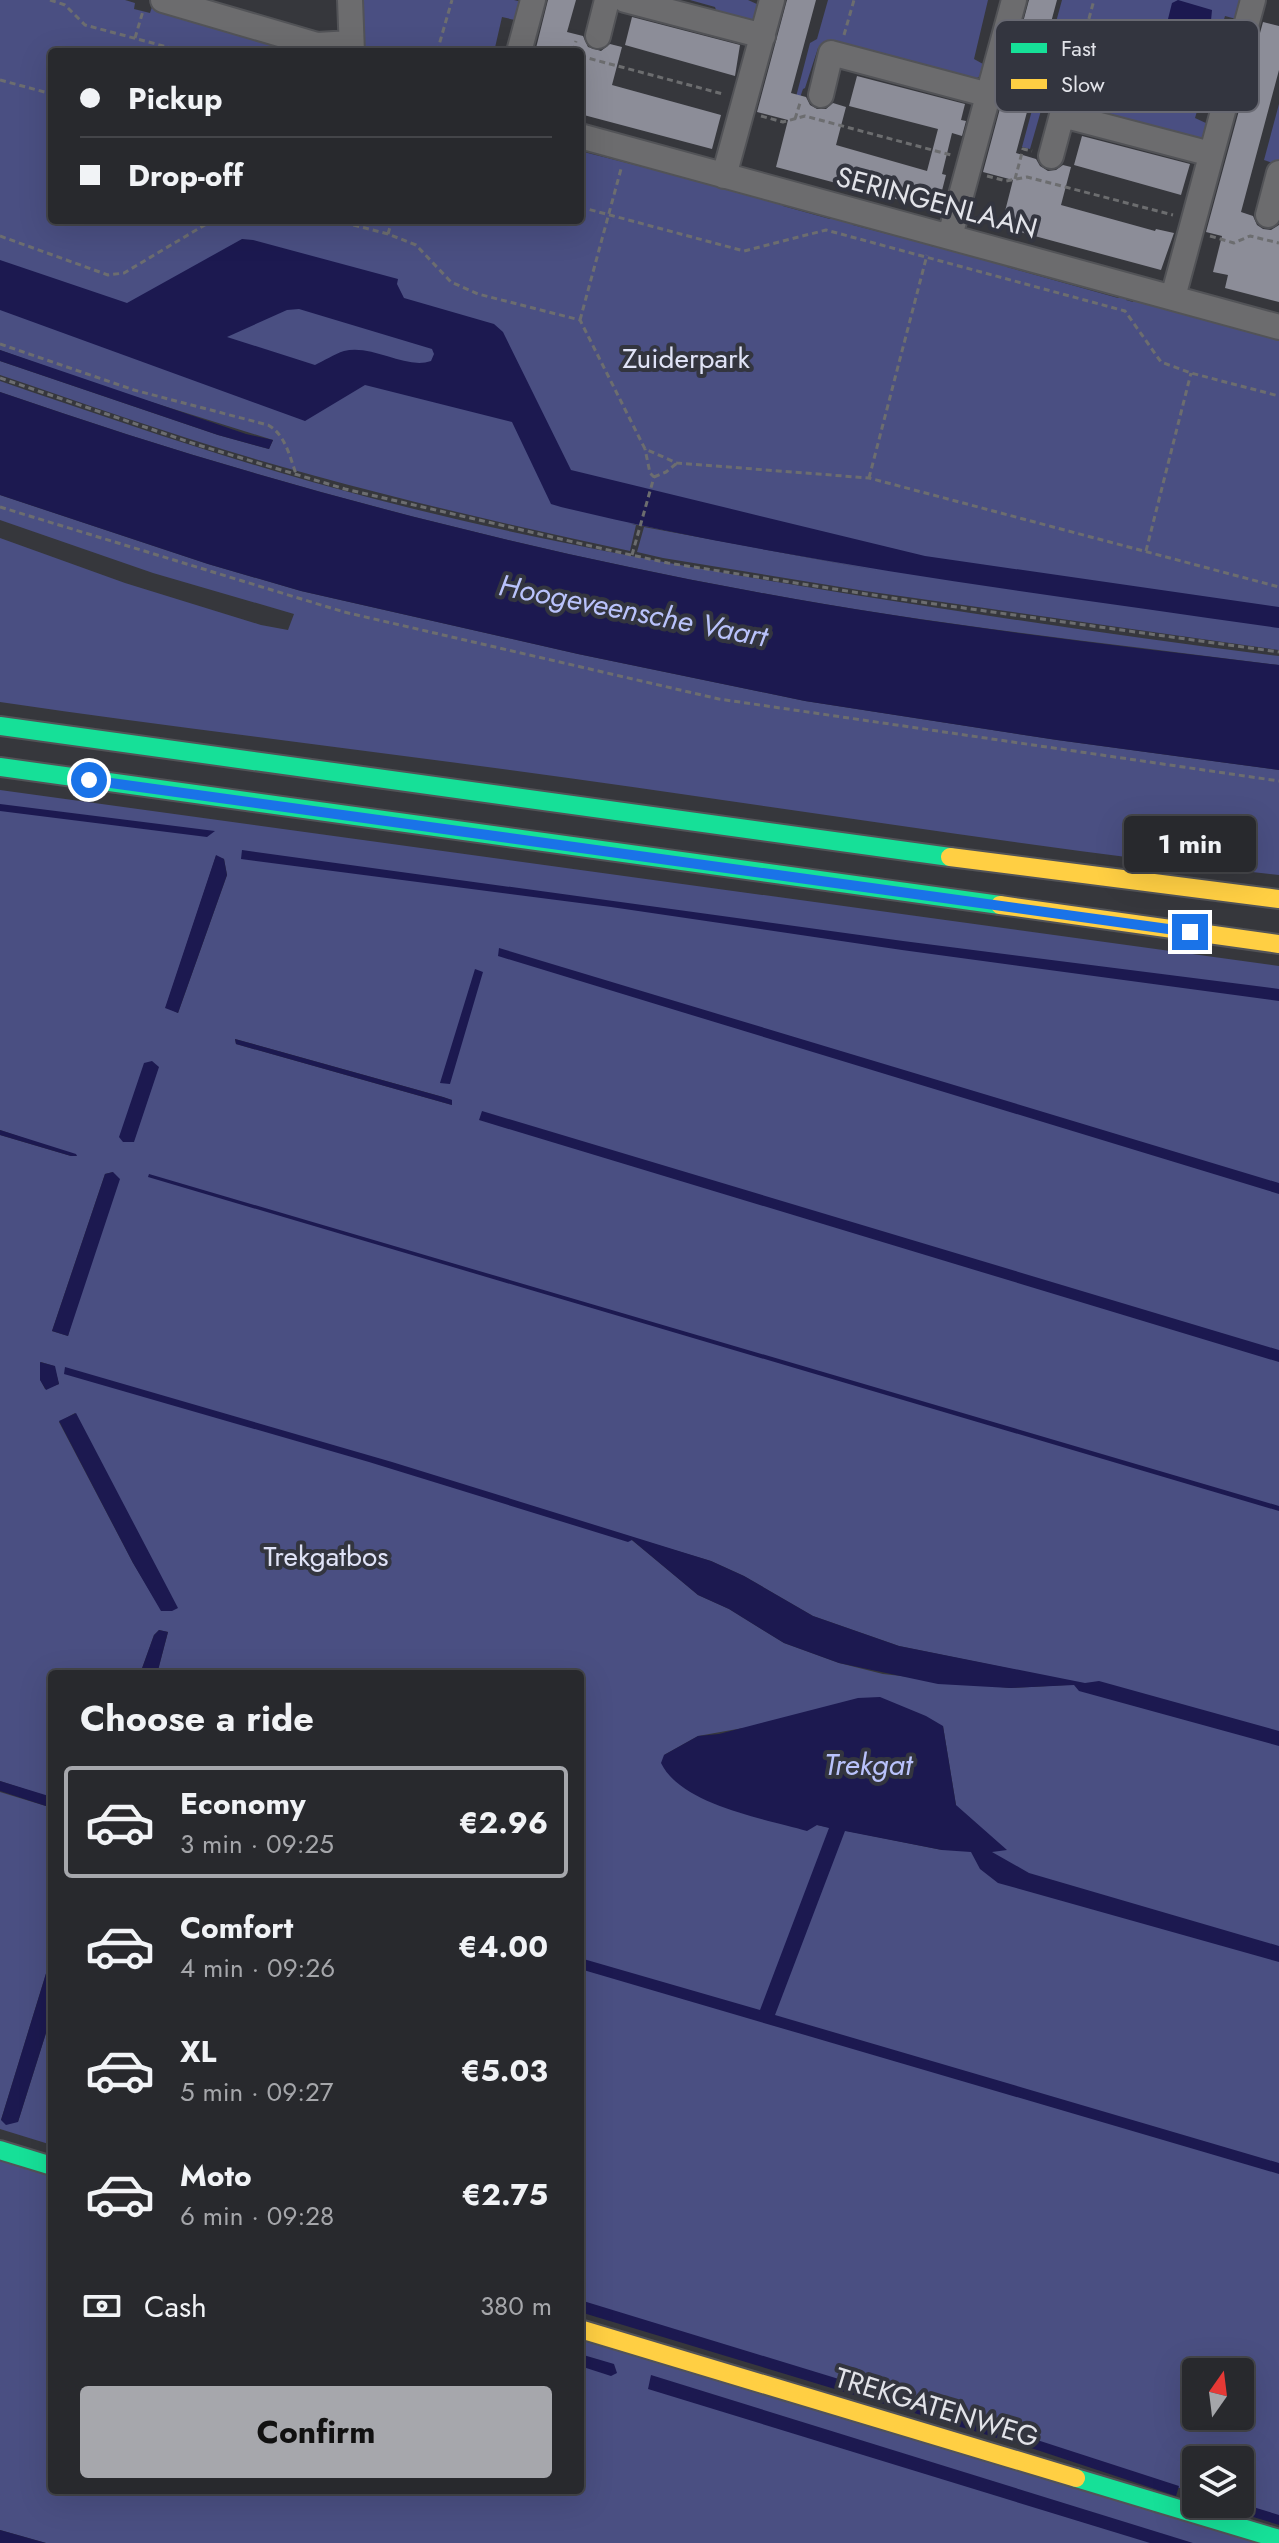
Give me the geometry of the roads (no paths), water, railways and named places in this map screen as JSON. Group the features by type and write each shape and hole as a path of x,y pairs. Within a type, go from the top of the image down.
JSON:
{"main road":[{"path":"0,726 890,849 1279,899"},
{"path":"0,767 1279,944"},
{"path":"0,2150 48,2165"},
{"name":"TREKGATENWEG","path":"584,2330 1279,2539"}],"street":[{"path":"163,0 317,45 352,47 350,0"},
{"path":"520,48 533,0"},
{"path":"598,36 607,0"},
{"path":"625,0 763,36"},
{"path":"724,176 772,0"},
{"path":"1009,20 1014,0"},
{"path":"1248,20 1253,0"},
{"path":"821,95 831,53 989,95"},
{"path":"942,234 969,165 995,72"},
{"path":"1173,297 1222,112"},
{"path":"1051,156 1062,115 1211,154"},
{"name":"SERINGENLAAN","path":"584,137 1279,327"},
{"path":"1268,215 1279,173"}],"water":[{"path":"1178,0 1212,10 1211,20 1168,20 1172,3"},
{"path":"242,239 398,279 397,284 404,298 494,324 503,332 571,470 925,556 1279,607 1279,628 829,561 561,507 551,504 512,422 365,385 305,421 0,310 0,260 127,303","holes":["299,309 432,349 434,354 431,361 421,363 355,350 340,352 315,365 227,337 287,310"]},
{"path":"0,350 246,434 273,440 269,449 218,435 0,361"},
{"name":"Hoogeveensche Vaart","path":"0,392 278,480 561,552 816,603 1080,641 1279,665 1279,770 805,701 578,654 301,591 208,564 0,495"},
{"path":"0,804 215,831 207,837 0,811"},
{"path":"242,850 1279,989 1279,1001 611,907 241,859"},
{"path":"216,855 224,859 227,875 178,1013 165,1008"},
{"path":"499,948 1279,1183 1279,1194 498,956"},
{"path":"475,969 483,972 450,1084 440,1083"},
{"path":"235,1039 443,1097 452,1100 452,1105 236,1044"},
{"path":"152,1061 159,1067 134,1142 123,1142 119,1137 144,1063"},
{"path":"482,1111 1279,1350 1279,1362 479,1120"},
{"path":"0,1130 76,1154 77,1156 0,1135"},
{"path":"113,1172 120,1179 68,1336 52,1331 105,1174"},
{"path":"149,1174 1279,1506 1279,1511 148,1177"},
{"path":"40,1362 55,1366 59,1384 46,1390 40,1380"},
{"path":"65,1367 392,1462 711,1561 744,1576 813,1616 899,1646 1085,1683 1099,1681 1279,1731 1279,1746 1079,1691 1074,1685 1010,1688 938,1684 839,1663 784,1643 729,1609 698,1595 632,1540 628,1542 369,1462 64,1374"},
{"path":"76,1413 178,1608 161,1611 133,1563 59,1421"},
{"path":"159,1630 168,1632 158,1670 141,1670 154,1635"},
{"name":"Trekgat","path":"880,1697 943,1726 956,1805 1007,1850 992,1852 1029,1873 1279,1946 1279,1962 998,1883 980,1869 971,1852 942,1850 845,1831 775,2015 1279,2163 1279,2174 584,1970 584,1959 760,2010 829,1828 817,1825 807,1831 705,1800 686,1790 661,1763 664,1755 698,1736 719,1734 858,1698"},
{"path":"0,1781 48,1796 48,1807 0,1791"},
{"path":"48,1967 48,2027 18,2122 6,2125 1,2120"},
{"path":"584,2301 999,2428 997,2438 584,2313"},
{"path":"584,2355 614,2364 617,2373 611,2376 584,2367"},
{"path":"651,2375 1193,2543 1150,2543 648,2389"},
{"path":"1031,2438 1179,2486 1176,2496 1028,2447"},
{"path":"1254,2507 1279,2515 1279,2525 1254,2517"},
{"path":"0,2530 46,2543 0,2543"}],"park label":[{"name":"Zuiderpark","path":"686,358"},
{"name":"Trekgatbos","path":"326,1556"}]}
